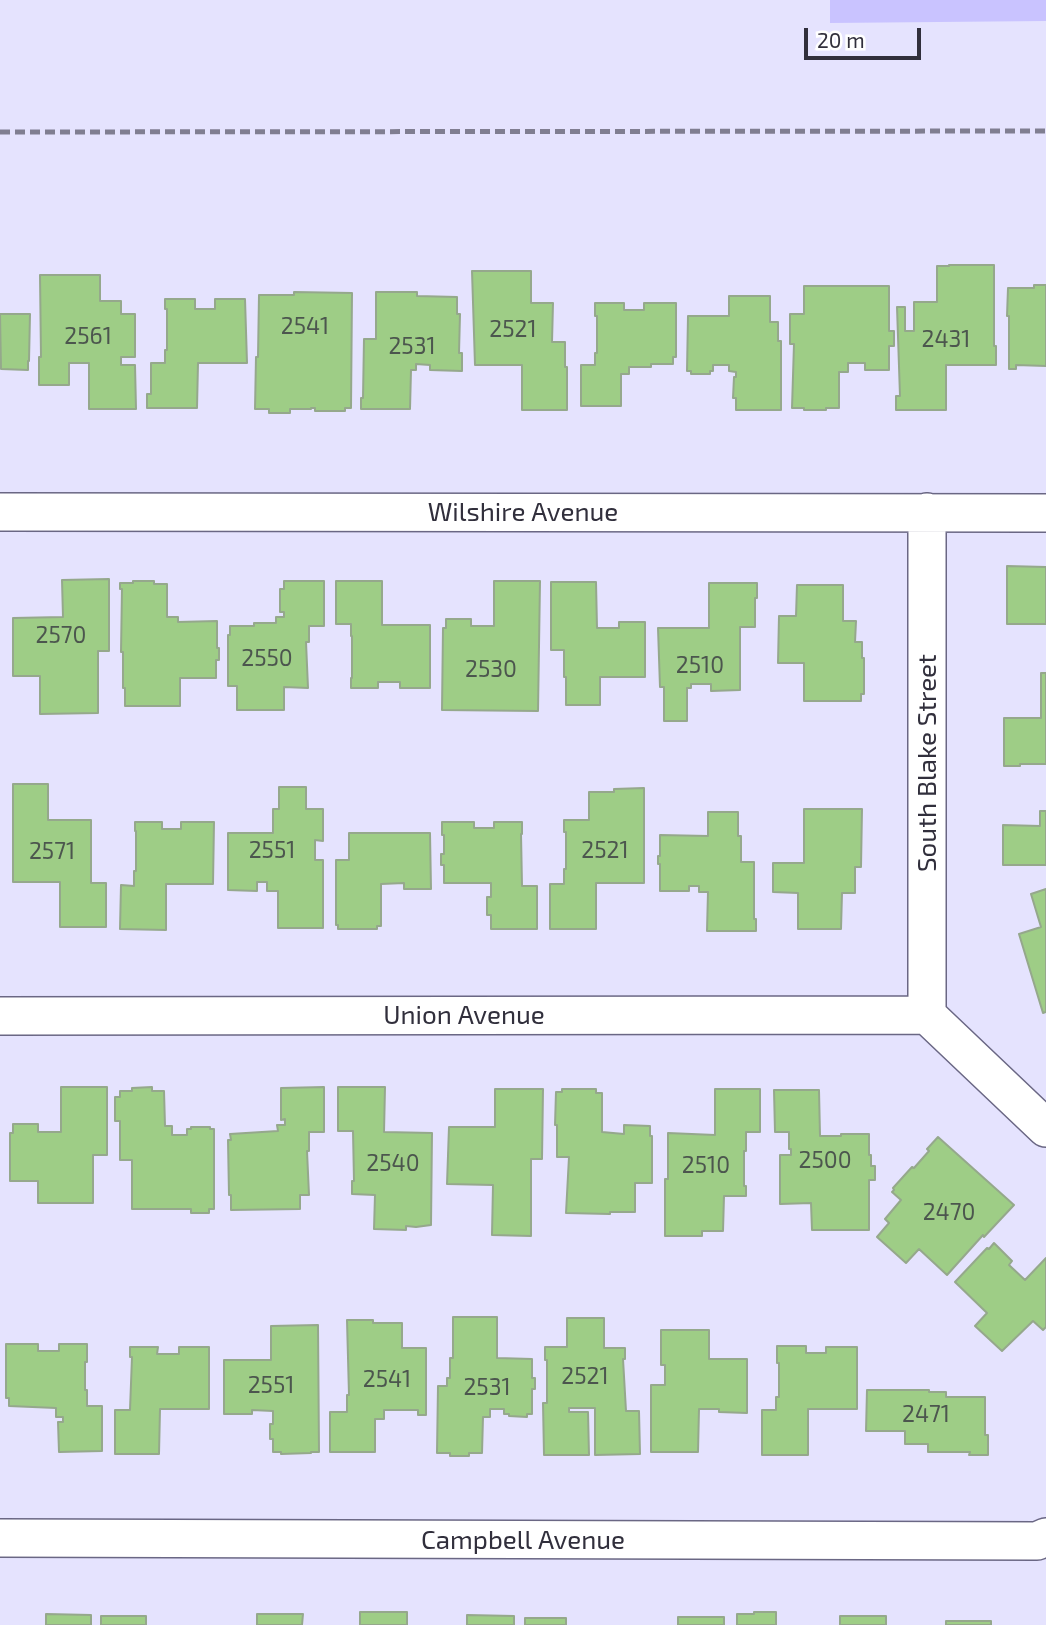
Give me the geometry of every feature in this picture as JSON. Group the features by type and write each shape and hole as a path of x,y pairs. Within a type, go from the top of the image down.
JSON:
{"street":[{"name":"Wilshire Avenue","path":"0,512 1046,513"},
{"name":"South Blake Street","path":"928,512 928,1014"},
{"name":"Union Avenue","path":"0,1016 928,1014"},
{"path":"928,1014 1046,1128"},
{"name":"Campbell Avenue","path":"0,1538 1037,1541 1046,1537"}],"shaded area":[{"path":"830,0 1046,0 1046,21 830,23"}],"building":[{"path":"994,265 996,365 946,365 946,410 896,410 896,396 900,396 897,307 905,307 905,331 914,331 914,302 937,302 937,266"},
{"path":"472,271 531,271 531,303 553,303 552,342 565,342 567,410 522,410 522,365 475,365"},
{"path":"40,275 100,275 100,301 121,301 121,314 135,314 135,357 121,357 121,365 135,365 136,409 89,409 89,363 69,363 69,385 39,385"},
{"path":"1034,285 1046,285 1046,366 1016,365 1016,369 1009,369 1008,288 1034,288"},
{"path":"804,286 889,286 889,331 894,331 894,346 889,346 889,370 865,370 865,363 848,363 848,372 839,372 839,408 792,408 794,344 790,344 790,314 804,314"},
{"path":"294,292 352,293 351,408 345,408 345,411 315,411 315,408 311,408 290,409 290,413 269,413 269,409 255,409 259,295 294,295"},
{"path":"376,292 417,292 417,296 457,297 462,371 430,370 430,365 416,364 416,370 411,370 410,409 361,409 364,339 376,339"},
{"path":"729,296 770,296 770,322 778,322 778,341 781,341 781,410 736,410 736,398 733,398 736,372 729,371 729,365 713,365 710,374 691,374 691,371 687,371 688,316 729,316"},
{"path":"165,299 195,299 195,309 215,309 215,299 245,299 247,363 198,363 197,408 147,408 147,394 151,394 151,363 165,363"},
{"path":"595,303 624,303 624,310 644,310 644,303 676,303 676,357 673,357 673,364 629,367 629,374 621,374 621,406 581,406 581,365 595,365 597,353"},
{"path":"0,314 30,314 28,370 1,369"},
{"path":"1007,566 1046,567 1046,624 1007,624"},
{"path":"109,579 109,651 98,651 98,713 40,714 40,676 13,676 13,618 63,617 62,580"},
{"path":"133,581 167,584 167,617 178,617 178,622 217,621 219,660 216,660 216,678 180,678 180,706 125,706 120,583"},
{"path":"284,581 324,581 324,626 309,626 309,642 306,642 308,688 284,687 284,710 237,710 237,686 228,686 230,626 276,623 276,617 284,617 284,612 280,612 280,589 284,589"},
{"path":"336,581 382,581 382,625 430,625 430,688 400,688 400,682 378,682 378,688 351,688 351,624 336,624"},
{"path":"494,581 540,581 538,711 442,710 443,628 446,628 446,619 471,619 471,626 494,626"},
{"path":"551,582 596,582 597,628 619,628 619,622 645,622 645,677 600,677 600,705 566,705 564,650 551,650"},
{"path":"709,583 757,583 755,627 740,627 740,690 711,691 711,684 691,684 691,688 687,688 687,721 664,721 664,687 660,687 658,628 709,628"},
{"path":"797,585 843,585 843,621 856,621 855,642 862,642 864,694 861,694 861,701 804,701 804,663 778,663 779,616 796,616"},
{"path":"1041,673 1046,673 1046,764 1004,766 1004,718 1041,718"},
{"path":"13,784 48,784 48,820 91,820 91,883 106,883 106,927 60,927 60,882 13,882"},
{"path":"279,787 306,787 306,809 323,809 323,841 315,840 315,860 323,860 323,928 278,928 278,891 267,891 267,882 257,882 257,891 228,890 228,833 273,833 273,809 279,809"},
{"path":"644,788 644,883 596,883 596,929 550,929 550,884 564,884 566,869 564,820 589,820 589,792"},
{"path":"804,809 862,809 861,867 855,867 855,893 842,893 841,929 798,929 798,893 773,892 773,863 804,863"},
{"path":"1040,811 1046,811 1046,865 1003,865 1003,825 1040,826"},
{"path":"708,812 738,812 741,862 754,862 756,931 707,931 708,892 699,892 699,886 689,886 689,891 660,891 660,835 708,836"},
{"path":"135,822 162,822 162,829 181,829 181,822 214,822 213,884 166,884 166,930 120,929 121,885 134,886"},
{"path":"442,822 474,822 474,828 494,828 494,822 522,822 522,886 537,886 537,929 491,929 491,915 487,915 487,897 491,897 491,883 444,883 444,865 441,865 441,854 444,854"},
{"path":"349,833 430,833 431,889 404,889 404,883 381,884 381,926 377,926 377,929 338,929 336,925 336,860 349,860"},
{"path":"1046,889 1046,1012 1043,1013 1019,934 1041,927 1031,894"},
{"path":"61,1087 107,1087 107,1155 93,1155 93,1203 38,1203 38,1181 10,1181 10,1133 13,1133 13,1124 38,1124 38,1132 61,1132"},
{"path":"152,1087 152,1091 164,1091 165,1126 172,1126 172,1135 187,1135 187,1129 191,1127 214,1129 214,1209 209,1209 209,1213 191,1213 191,1209 132,1209 132,1160 120,1160 120,1121 115,1121 115,1097 120,1097 120,1091"},
{"path":"324,1087 324,1132 309,1132 309,1195 300,1195 300,1209 231,1210 230,1134 278,1131 277,1125 285,1125 285,1119 281,1120 281,1088"},
{"path":"338,1087 385,1087 384,1132 432,1133 431,1225 406,1226 406,1230 374,1229 375,1195 352,1194 353,1131 338,1131"},
{"path":"495,1089 543,1089 542,1159 531,1159 531,1236 492,1235 493,1185 447,1184 449,1127 495,1127"},
{"path":"562,1089 596,1089 596,1093 602,1093 602,1132 624,1134 624,1125 650,1126 652,1183 635,1183 635,1212 566,1213 569,1157 557,1157 555,1125 556,1092 562,1092"},
{"path":"715,1089 760,1089 760,1132 746,1132 746,1196 724,1196 723,1231 702,1231 702,1236 665,1236 668,1133 715,1135"},
{"path":"774,1090 819,1090 820,1136 869,1134 869,1155 871,1166 875,1166 875,1180 869,1180 869,1230 812,1230 811,1203 780,1204 780,1155 791,1155 791,1149 789,1132 775,1132"},
{"path":"938,1137 1014,1205 947,1275 919,1249 906,1263 877,1237 889,1223 885,1219 901,1200 892,1192 893,1188 929,1151 927,1149"},
{"path":"994,1243 1012,1261 1009,1265 1025,1280 1046,1258 1046,1327 1043,1330 1033,1321 1002,1351 975,1326 987,1313 955,1282"},
{"path":"453,1317 497,1317 497,1358 532,1359 532,1378 535,1378 532,1414 527,1414 527,1417 509,1416 504,1414 504,1409 490,1409 490,1417 483,1417 482,1453 469,1453 469,1456 437,1453 438,1386 447,1386 447,1378 450,1378"},
{"path":"567,1318 604,1318 604,1348 625,1348 623,1359 626,1411 639,1411 640,1454 595,1455 595,1408 569,1408 569,1412 588,1412 589,1455 544,1455 543,1403 547,1403 545,1347 567,1347"},
{"path":"347,1320 402,1323 402,1348 426,1348 426,1415 418,1415 418,1410 384,1410 384,1419 375,1419 375,1452 330,1452 330,1412 347,1412"},
{"path":"318,1325 319,1452 273,1452 270,1424 273,1424 273,1411 252,1410 252,1414 224,1414 224,1360 271,1360 271,1326"},
{"path":"661,1330 709,1330 709,1359 747,1359 747,1413 699,1409 698,1452 651,1452 651,1385 665,1385 665,1365 661,1365"},
{"path":"6,1344 38,1344 38,1351 59,1351 59,1344 87,1344 87,1406 102,1406 102,1451 59,1452 58,1422 63,1422 63,1417 56,1417 56,1408 9,1406 9,1398 6,1398"},
{"path":"777,1346 806,1346 806,1353 826,1353 826,1347 857,1347 857,1409 808,1409 808,1455 762,1455 762,1410 776,1410 776,1397 779,1397"},
{"path":"130,1347 158,1347 157,1354 179,1354 179,1347 209,1347 209,1409 160,1409 159,1454 115,1454 115,1410 130,1410"},
{"path":"867,1390 929,1390 946,1392 946,1397 985,1397 988,1455 928,1452 928,1444 905,1444 905,1431 866,1431"},
{"path":"360,1612 407,1612 407,1625 360,1625"},
{"path":"776,1612 776,1625 737,1625 737,1614"},
{"path":"46,1614 91,1615 91,1625 46,1625"},
{"path":"257,1614 303,1614 302,1625 257,1625"},
{"path":"467,1615 514,1616 514,1625 467,1625"},
{"path":"101,1616 146,1616 146,1625 101,1625"},
{"path":"840,1616 886,1616 886,1625 840,1625"},
{"path":"678,1617 724,1617 724,1625 678,1625"},
{"path":"525,1618 566,1618 566,1625 525,1625"},
{"path":"946,1621 991,1621 991,1625 946,1625"}],"railway":[{"path":"0,132 1046,131"}]}
